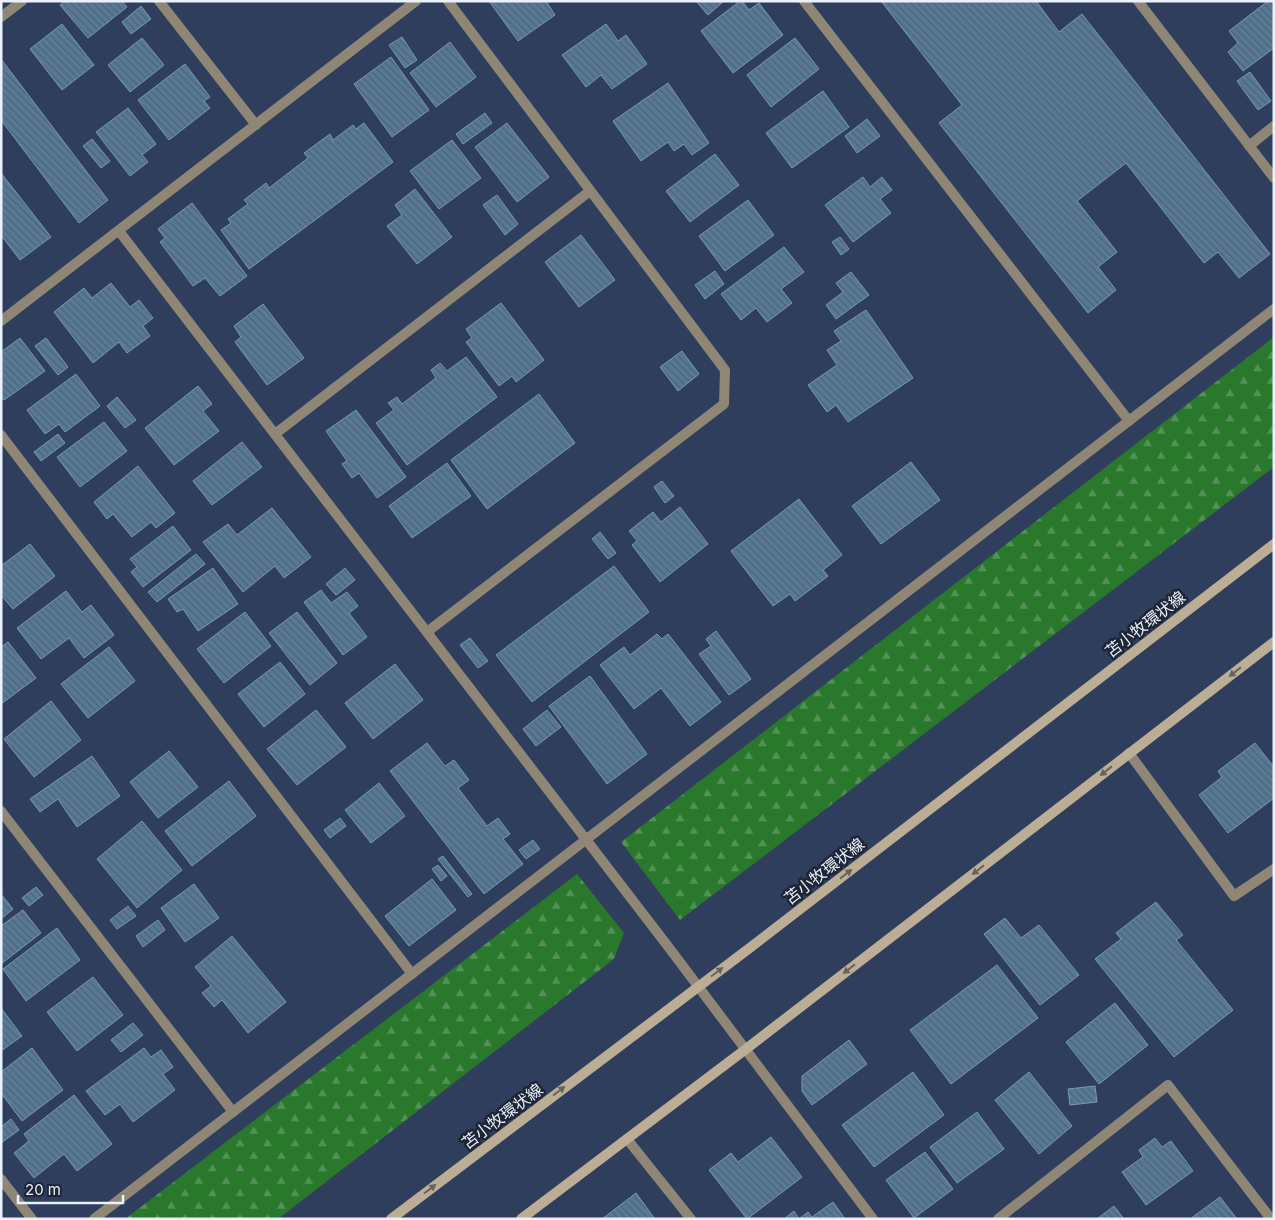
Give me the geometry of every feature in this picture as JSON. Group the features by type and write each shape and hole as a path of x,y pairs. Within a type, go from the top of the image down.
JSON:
{"main road":[{"name":"苫小牧環状線","path":"391,1219 1274,544"},
{"path":"522,1219 1274,642"}],"street":[{"path":"1,17 22,1"},
{"path":"159,1 256,125"},
{"path":"1,321 416,1"},
{"path":"427,632 724,404 725,370 448,1"},
{"path":"804,1 1129,420"},
{"path":"1138,1 1274,178"},
{"path":"1249,146 1274,126"},
{"path":"275,434 590,191"},
{"path":"119,231 586,839 874,1219"},
{"path":"94,1219 1274,309"},
{"path":"1,436 412,974"},
{"path":"1129,754 1234,896 1274,869"},
{"path":"1,811 233,1112"},
{"path":"998,1219 1168,1085 1271,1219"},
{"path":"628,1139 691,1219"},
{"path":"1,1179 32,1219"}],"green space":[{"path":"1274,337 1274,467 680,920 621,842"},
{"path":"577,874 624,933 614,959 278,1219 125,1219"}],"building":[{"path":"65,1 122,1 127,7 88,38 60,5"},
{"path":"489,1 546,1 555,15 518,41"},
{"path":"696,1 724,1 708,15"},
{"path":"740,1 749,10 759,3 783,35 733,73 701,31"},
{"path":"881,1 1036,1 1059,32 1082,14 1270,254 1239,278 1218,252 1204,263 1126,163 1077,201 1117,252 1098,267 1116,290 1088,313 939,123 962,105"},
{"path":"1268,1 1274,1 1274,48 1243,71 1228,52 1238,43 1229,31"},
{"path":"141,6 151,19 131,34 122,22"},
{"path":"62,24 94,65 62,90 30,49"},
{"path":"606,24 618,41 626,35 647,64 612,89 601,75 586,87 562,55"},
{"path":"402,37 417,60 405,68 389,45"},
{"path":"142,38 164,65 130,92 108,65"},
{"path":"795,38 819,69 771,107 747,75"},
{"path":"450,42 476,77 436,107 410,73"},
{"path":"391,57 429,110 392,137 354,84"},
{"path":"1,59 108,200 79,223 1,120"},
{"path":"185,64 210,97 204,101 210,108 169,140 138,100"},
{"path":"1250,72 1271,101 1258,110 1237,81"},
{"path":"668,83 709,143 692,155 684,144 674,151 668,142 641,161 613,121"},
{"path":"823,91 849,127 792,168 766,133"},
{"path":"128,108 156,144 142,155 148,162 130,176 96,132"},
{"path":"485,113 492,123 463,144 456,134"},
{"path":"867,119 880,136 857,153 845,136"},
{"path":"364,123 393,162 249,269 221,230 231,223 228,219 248,204 244,200 266,183 269,188 308,158 304,153 330,134 333,140 353,125 356,129"},
{"path":"507,123 549,177 517,202 475,147"},
{"path":"92,139 110,161 101,168 83,146"},
{"path":"452,140 481,178 439,209 410,171"},
{"path":"715,154 739,185 690,222 666,191"},
{"path":"1,173 51,237 20,260 1,235"},
{"path":"863,177 870,187 882,177 892,190 880,199 891,213 853,242 825,205"},
{"path":"415,189 452,237 417,264 387,226 402,215 395,205"},
{"path":"497,195 518,224 505,235 483,205"},
{"path":"748,200 774,235 725,271 699,236"},
{"path":"192,203 247,276 220,296 205,278 193,286 160,242 165,238 158,229"},
{"path":"581,235 615,280 579,307 545,262"},
{"path":"840,237 849,249 841,255 832,242"},
{"path":"784,247 804,272 781,289 792,303 767,322 756,308 741,320 721,294"},
{"path":"715,271 724,284 705,299 695,285"},
{"path":"851,272 869,295 836,319 826,305 843,292 836,283"},
{"path":"111,283 130,307 139,300 153,318 143,326 150,336 127,353 119,342 93,363 54,312 84,288 92,298"},
{"path":"501,303 544,360 516,382 512,376 499,386 466,342 472,338 466,329"},
{"path":"263,304 304,358 267,385 235,342 241,337 234,326"},
{"path":"866,310 913,378 848,422 836,405 827,412 808,385 837,365 827,350 841,341 834,331"},
{"path":"20,338 45,371 4,400 1,397 1,352"},
{"path":"46,338 68,367 58,375 35,346"},
{"path":"682,351 699,374 678,391 660,367"},
{"path":"466,357 497,397 407,465 376,423 394,410 388,403 397,397 402,404 436,378 431,370 440,363 447,371"},
{"path":"76,374 100,406 65,432 59,424 45,434 27,410"},
{"path":"198,386 212,404 203,411 219,431 174,465 145,428"},
{"path":"539,394 575,443 487,509 451,460"},
{"path":"117,397 136,420 125,428 107,406"},
{"path":"356,410 406,477 377,498 359,473 352,478 342,464 347,461 326,431"},
{"path":"104,422 127,451 80,487 57,457"},
{"path":"58,434 65,443 41,461 34,452"},
{"path":"242,442 262,467 212,505 193,481"},
{"path":"911,462 940,500 881,544 852,506"},
{"path":"447,463 471,496 412,538 389,506"},
{"path":"138,466 175,513 156,528 151,522 132,537 113,514 107,519 94,502"},
{"path":"662,481 674,496 665,503 654,487"},
{"path":"799,499 842,555 823,570 828,576 795,601 790,594 773,606 731,551"},
{"path":"680,507 708,544 660,582 632,545 637,541 629,531 653,512 661,522"},
{"path":"272,508 311,557 284,578 275,566 243,592 203,542 228,524 237,535"},
{"path":"173,526 191,550 143,587 131,572 137,567 130,559"},
{"path":"600,532 616,553 608,559 592,539"},
{"path":"30,544 55,576 13,609 1,595 1,566"},
{"path":"196,554 205,564 157,602 148,592"},
{"path":"614,566 649,612 532,702 496,655"},
{"path":"213,568 238,604 198,631 183,609 177,612 168,599"},
{"path":"345,568 355,580 336,595 326,584"},
{"path":"321,590 331,603 347,592 358,606 349,613 367,637 343,655 304,602"},
{"path":"66,591 82,612 91,605 114,635 84,658 69,638 41,659 17,628"},
{"path":"245,612 271,646 224,683 197,649"},
{"path":"297,612 337,663 310,685 269,633"},
{"path":"716,631 751,679 729,695 699,654 711,646 706,639"},
{"path":"657,634 662,639 668,634 721,702 690,726 661,688 634,709 600,665 624,647 630,655"},
{"path":"470,638 488,661 478,668 460,645"},
{"path":"8,642 36,678 1,704 1,647"},
{"path":"109,647 135,681 88,718 61,684"},
{"path":"280,662 305,694 264,727 238,694"},
{"path":"395,664 423,700 373,739 345,703"},
{"path":"590,676 647,754 607,784 549,706"},
{"path":"51,701 81,740 34,777 4,739"},
{"path":"316,710 346,747 297,785 267,749"},
{"path":"547,710 561,727 536,746 523,729"},
{"path":"427,743 445,766 454,760 469,780 458,788 487,826 498,818 510,834 503,839 523,864 484,894 390,771"},
{"path":"1255,743 1274,767 1274,778 1272,779 1274,782 1274,798 1228,833 1199,795 1222,777 1218,771"},
{"path":"169,751 198,787 158,818 130,782"},
{"path":"92,756 120,796 77,827 58,799 40,812 30,799"},
{"path":"229,781 256,816 192,866 165,831"},
{"path":"379,783 405,816 371,843 345,810"},
{"path":"340,818 346,826 330,838 324,830"},
{"path":"142,821 182,870 137,908 97,859"},
{"path":"533,840 540,849 526,859 519,850"},
{"path":"443,856 472,894 468,897 438,859"},
{"path":"438,865 447,876 441,881 432,869"},
{"path":"432,879 456,910 409,946 385,916"},
{"path":"194,884 219,918 185,942 161,908"},
{"path":"36,887 43,895 29,906 22,898"},
{"path":"1,894 13,909 1,919"},
{"path":"1156,902 1183,935 1176,940 1233,1010 1174,1057 1095,959 1121,939 1116,933"},
{"path":"128,906 136,916 117,929 110,920"},
{"path":"23,910 41,933 1,964 1,926"},
{"path":"1005,918 1021,938 1039,925 1079,975 1040,1005 984,934"},
{"path":"158,920 165,930 143,947 136,936"},
{"path":"57,928 80,960 26,1001 3,969"},
{"path":"232,936 286,1002 248,1033 222,1000 214,1007 202,993 211,986 195,967"},
{"path":"997,965 1038,1018 951,1084 910,1030"},
{"path":"93,977 123,1015 77,1051 47,1012"},
{"path":"1115,1003 1148,1045 1099,1084 1066,1042"},
{"path":"1,1008 22,1036 1,1051"},
{"path":"133,1023 143,1035 121,1052 111,1040"},
{"path":"849,1040 867,1064 812,1105 802,1091 802,1076"},
{"path":"32,1048 63,1090 22,1121 1,1093 1,1072"},
{"path":"144,1048 151,1057 161,1050 173,1067 163,1074 175,1090 133,1122 120,1104 105,1115 86,1091"},
{"path":"913,1072 944,1115 874,1167 842,1125"},
{"path":"1029,1072 1072,1126 1039,1154 995,1100"},
{"path":"1095,1086 1097,1102 1070,1105 1068,1089"},
{"path":"74,1095 112,1144 77,1171 64,1154 34,1178 14,1153 29,1141 24,1134"},
{"path":"977,1112 1004,1149 957,1183 930,1147"},
{"path":"11,1119 19,1130 1,1143 1,1127"},
{"path":"771,1137 802,1177 747,1219 709,1170 731,1153 738,1162"},
{"path":"1155,1138 1162,1147 1171,1141 1193,1171 1146,1205 1122,1172 1143,1157 1139,1150"},
{"path":"925,1152 953,1189 914,1218 886,1180"},
{"path":"636,1193 655,1219 602,1219"},
{"path":"1220,1197 1237,1219 1190,1219"},
{"path":"833,1202 845,1219 799,1219 808,1212 812,1217"},
{"path":"1114,1206 1124,1219 1097,1219"},
{"path":"794,1211 799,1219 784,1219"}]}
